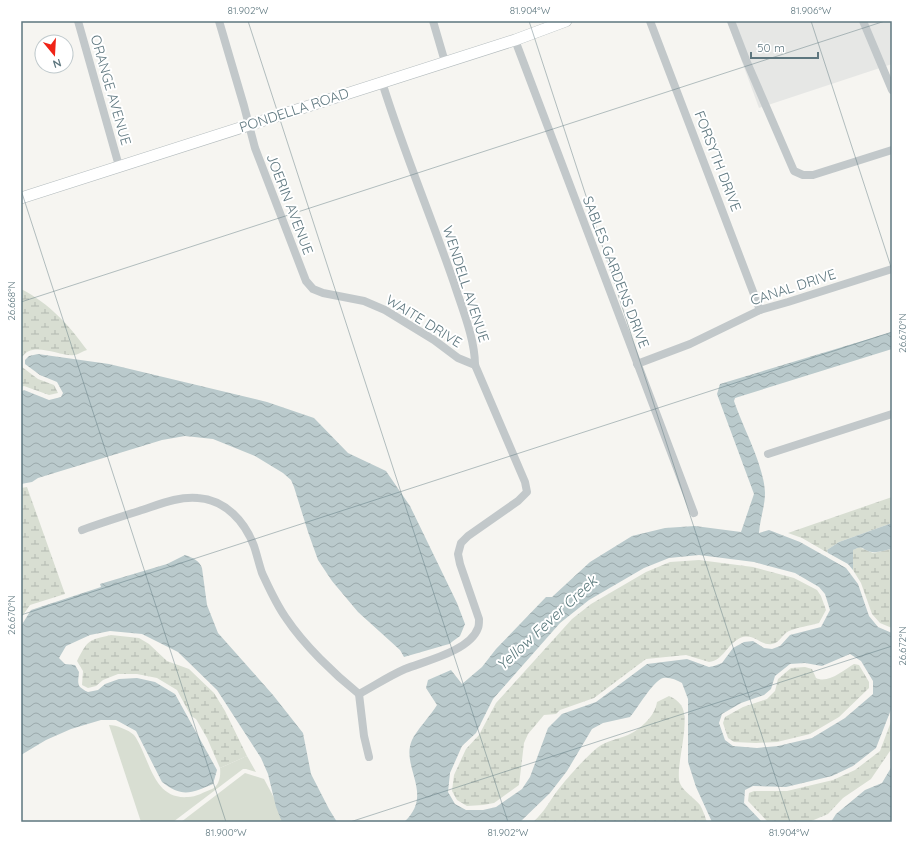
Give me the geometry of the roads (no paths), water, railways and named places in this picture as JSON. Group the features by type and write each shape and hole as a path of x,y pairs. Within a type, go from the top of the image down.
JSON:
{"main road":[{"name":"PONDELLA ROAD","path":"21,198 515,40 566,21"}],"street":[{"name":"ORANGE AVENUE","path":"78,21 119,166"},
{"name":"JOERIN AVENUE","path":"219,21 255,148 306,281 313,289"},
{"path":"433,21 445,62"},
{"name":"FORSYTH DRIVE","path":"650,21 760,310"},
{"path":"731,21 746,60 794,171 803,175 813,175 892,150"},
{"path":"864,21 892,90"},
{"name":"SABLES GARDENS DRIVE","path":"515,40 694,513"},
{"name":"WENDELL AVENUE","path":"359,694 404,670 455,650 464,645 474,634 478,629 479,619 460,564 458,554 461,544 468,536 518,501 527,492 525,482 475,365 475,353 462,308 382,82"},
{"name":"CANAL DRIVE","path":"637,364 690,344 760,310 892,269"},
{"name":"WAITE DRIVE","path":"313,289 323,293 364,302 385,310 429,336 458,358 475,365"},
{"path":"768,454 892,414"},
{"path":"82,530 178,499 199,498 210,500 230,510 245,527 271,593 294,629 346,684 359,694 364,736 369,757"}],"water":[{"name":"Yellow Fever Creek","path":"892,332 892,349 735,398 734,401 757,459 764,482 765,498 759,533 769,530 800,542 846,568 858,584 869,616 878,627 892,633 892,707 876,748 853,766 832,776 786,787 753,786 745,790 744,803 762,822 712,822 696,787 688,762 688,699 682,683 671,678 663,678 655,684 630,717 603,723 592,729 567,771 550,793 520,822 404,822 413,812 417,801 417,791 409,750 412,740 437,705 426,688 428,680 451,670 462,684 482,667 496,649 546,597 552,597 590,562 632,536 665,528 695,526 741,532 754,494 717,394 720,384","holes":["699,555 754,562 795,573 819,587 825,594 830,610 821,627 790,635 780,646 772,649 764,648 753,641 744,642 733,648 722,663 709,667 687,659 647,664 596,702 562,714 548,728 530,777 522,789 496,807 483,810 466,810 455,804 448,792 450,773 462,746 476,733 493,699 560,623 589,600 644,568 669,558","850,654 861,661 873,681 873,694 845,718 812,738 778,746 757,748 733,746 725,740 719,723 722,714 741,703 764,695 771,689 775,676 790,664 805,663 822,666"]},
{"path":"38,354 109,364 267,402 314,418 348,453 386,471 410,506 457,603 465,624 460,636 449,644 404,657 400,650 358,612 332,581 318,560 291,480 283,473 255,456 213,439 185,436 162,440 38,478 32,482 21,484 21,392 24,390 49,400 61,397 63,393 57,382 40,375 25,364 25,360 29,356"},
{"path":"892,523 892,549 874,552 868,551 861,547 853,550 853,570 848,564 828,553 827,550 839,542"},
{"path":"185,555 193,558 201,565 207,605 218,633 273,695 303,733 311,774 337,822 282,822 276,807 268,774 261,758 217,690 178,652 142,634 110,631 90,635 66,646 59,658 65,664 75,665 79,672 79,684 81,688 88,692 98,690 105,684 119,679 137,678 155,682 175,694 217,770 213,784 193,792 181,792 169,787 162,782 136,731 116,720 101,720 71,729 46,740 21,755 21,626 31,610 101,587 100,584 167,564"},
{"path":"892,766 892,822 831,822 836,814 865,790 882,783"}]}
